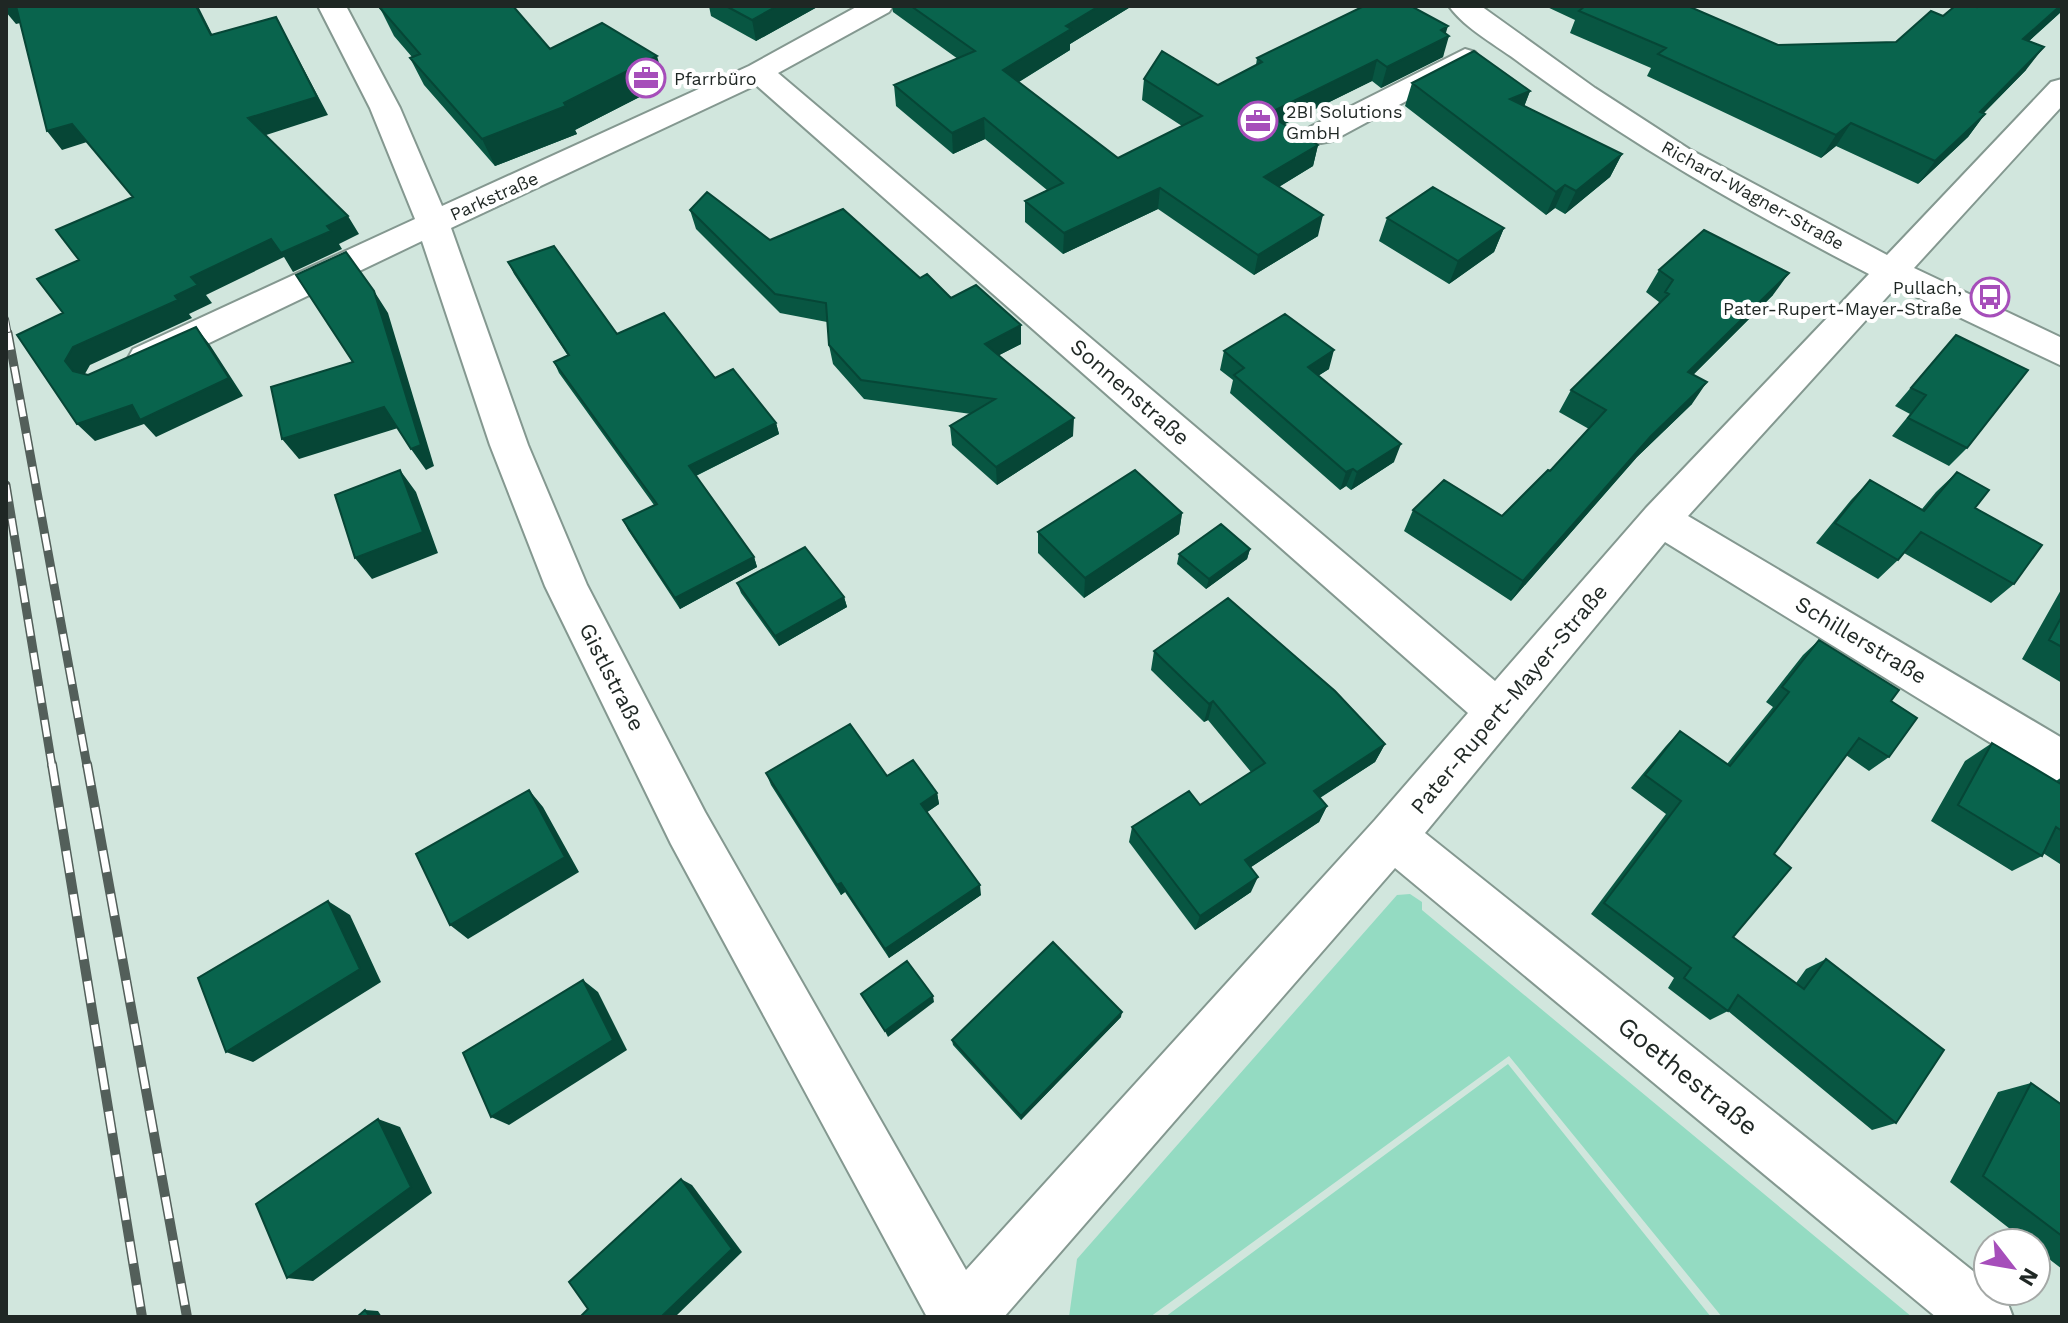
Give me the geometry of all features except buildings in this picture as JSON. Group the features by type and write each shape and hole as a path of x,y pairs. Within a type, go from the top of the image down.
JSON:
{"street":[{"name":"Gistlstraße","path":"332,6 385,108 433,223 509,445 566,586 688,828 962,1317"},
{"name":"Parkstraße","path":"119,371 759,72 879,6"},
{"name":"Richard-Wagner-Straße","path":"1463,6 1627,123 1762,203 1891,271 2062,353"},
{"path":"1321,134 1508,39"},
{"name":"Sonnenstraße","path":"759,72 1499,712"},
{"name":"Pater-Rupert-Mayer-Straße","path":"962,1317 1392,836 1660,519 2062,88"},
{"name":"Schillerstraße","path":"1660,519 2062,762"},
{"name":"Goethestraße","path":"1392,836 1983,1317"}],"green space":[{"path":"1410,894 1422,902 1422,910 1912,1317 1722,1317 1509,1056 1150,1317 1069,1317 1077,1259 1397,895"},
{"path":"1508,1064 1711,1317 1165,1317"}],"railway":[{"path":"6,319 9,335"},
{"path":"8,333 87,766"},
{"path":"6,485 52,766"},
{"path":"52,764 142,1317"},
{"path":"87,764 187,1317"}],"place":[{"name":"Pfarrbüro","path":"646,78"},
{"name":"2BI Solutions GmbH","path":"1258,121"},
{"name":"Pullach, Pater-Rupert-Mayer-Straße","path":"1990,297"}]}
